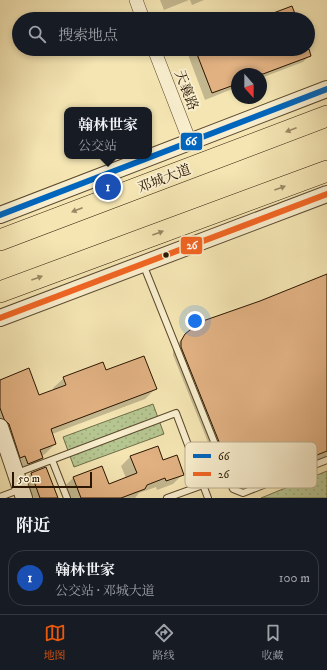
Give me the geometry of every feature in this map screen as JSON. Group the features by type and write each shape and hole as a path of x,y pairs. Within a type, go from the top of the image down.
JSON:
{"highway":[{"name":"邓城大道","path":"0,240 327,116"},
{"path":"0,292 327,171"}],"street":[{"path":"136,0 140,12"},
{"name":"天襄路","path":"157,56 190,142"},
{"path":"152,157 327,89"},
{"path":"0,215 146,159"},
{"path":"0,318 327,194"},
{"path":"0,427 23,494"}],"lane":[{"path":"143,264 214,442"},
{"path":"16,474 176,413 187,442"},
{"path":"52,460 66,498"},
{"path":"317,464 327,460"},
{"path":"167,498 195,488"},
{"path":"204,488 208,498"},
{"path":"233,488 243,493 256,488"},
{"path":"0,497 23,494"}],"green space":[{"path":"153,404 164,434 74,467 63,437"},
{"path":"327,471 327,498 261,498 285,488 317,488 317,475"}],"building":[{"path":"292,6 294,12 276,12"},
{"path":"198,56 311,56 267,72 267,68 231,68 231,86 212,93"},
{"path":"327,274 327,451 317,455 317,442 219,442 181,347 181,341 185,334 200,322 260,301"},
{"path":"144,356 157,389 51,429 56,444 40,450 43,458 28,464 25,456 20,458 9,424 4,419 0,408 0,380 29,368 39,395 66,385 63,377 103,362 106,370"},
{"path":"158,446 163,460 177,455 184,475 166,481 165,478 147,485 145,489 121,498 81,498 73,477 102,466 109,484 137,473 130,456"},
{"path":"46,467 58,498 40,498 31,473"}],"transit line":[{"name":"66","path":"152,156 327,89"},
{"name":"66","path":"0,215 145,159"},
{"name":"26","path":"0,318 327,194"}],"place":[{"name":"翰林世家","path":"108,187"}]}
